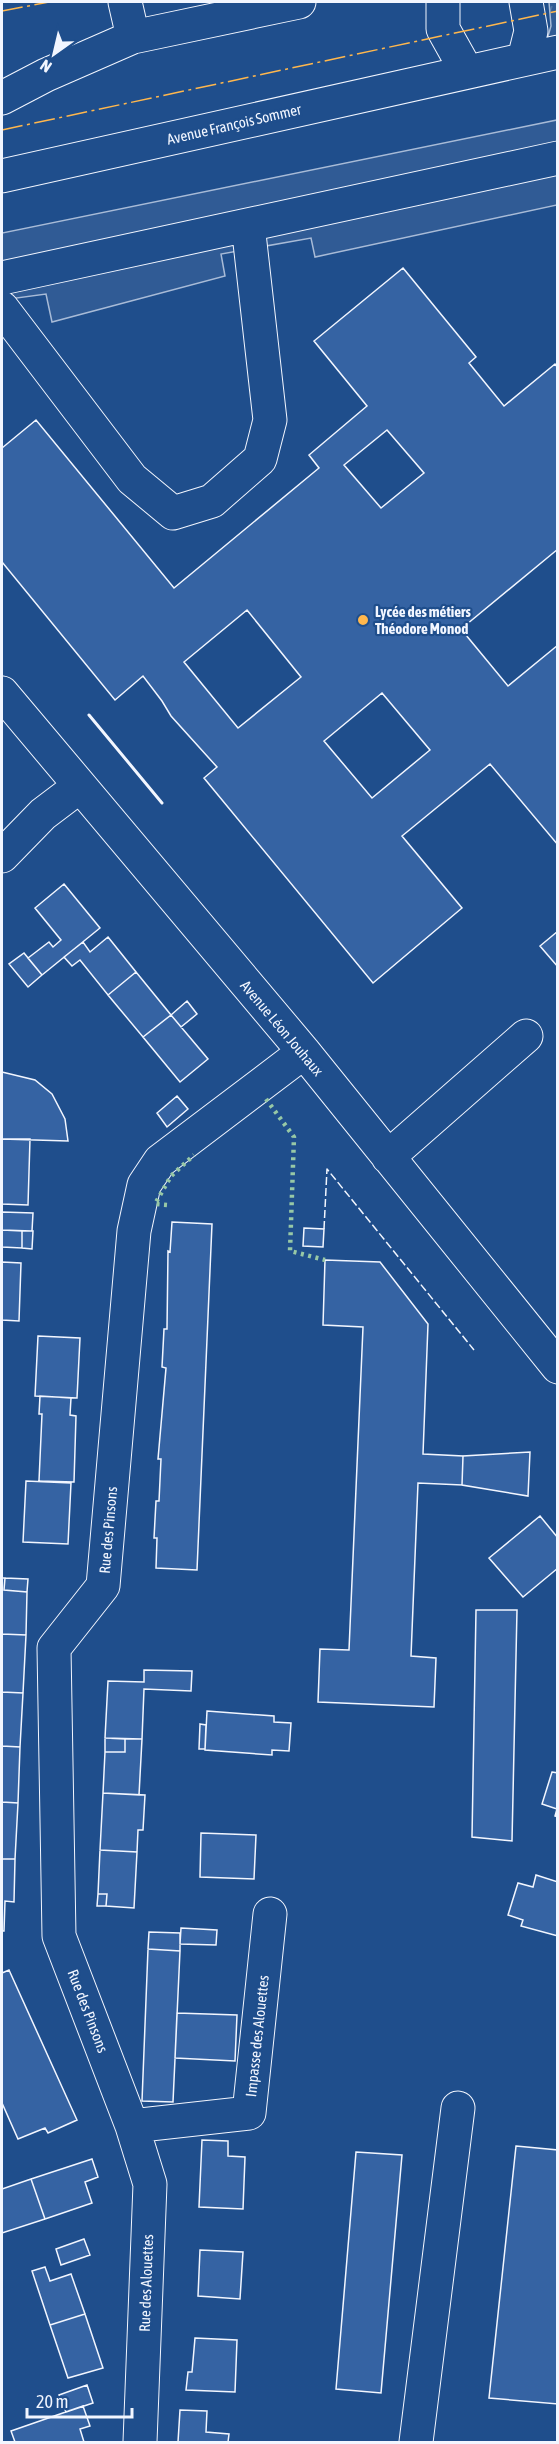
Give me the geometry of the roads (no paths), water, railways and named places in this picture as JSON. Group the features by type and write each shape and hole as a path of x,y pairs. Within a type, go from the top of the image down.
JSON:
{"street":[{"path":"125,2 133,37"},
{"path":"2,98 46,75 133,37 300,2"},
{"path":"443,2 443,29 467,72"},
{"path":"526,2 531,30 524,59 558,52"},
{"name":"Avenue François Sommer","path":"2,176 524,59"},
{"path":"2,278 558,158"},
{"path":"2,308 132,479 173,513 212,501 260,459 270,420 248,225"},
{"name":"Avenue Léon Jouhaux","path":"2,693 304,1052 558,1367"},
{"path":"2,856 43,814 80,786"},
{"path":"388,1157 526,1036"},
{"name":"Rue des Pinsons","path":"132,2126 59,1936 54,1648 103,1586 134,1231 144,1185 160,1161 304,1052"},
{"name":"Impasse des Alouettes","path":"132,2126 249,2113 270,1914"},
{"path":"416,2442 458,2108"},
{"name":"Rue des Alouettes","path":"132,2126 150,2184 140,2442"}],"place":[{"name":"Lycée des métiers Théodore Monod","path":"363,620"}]}
